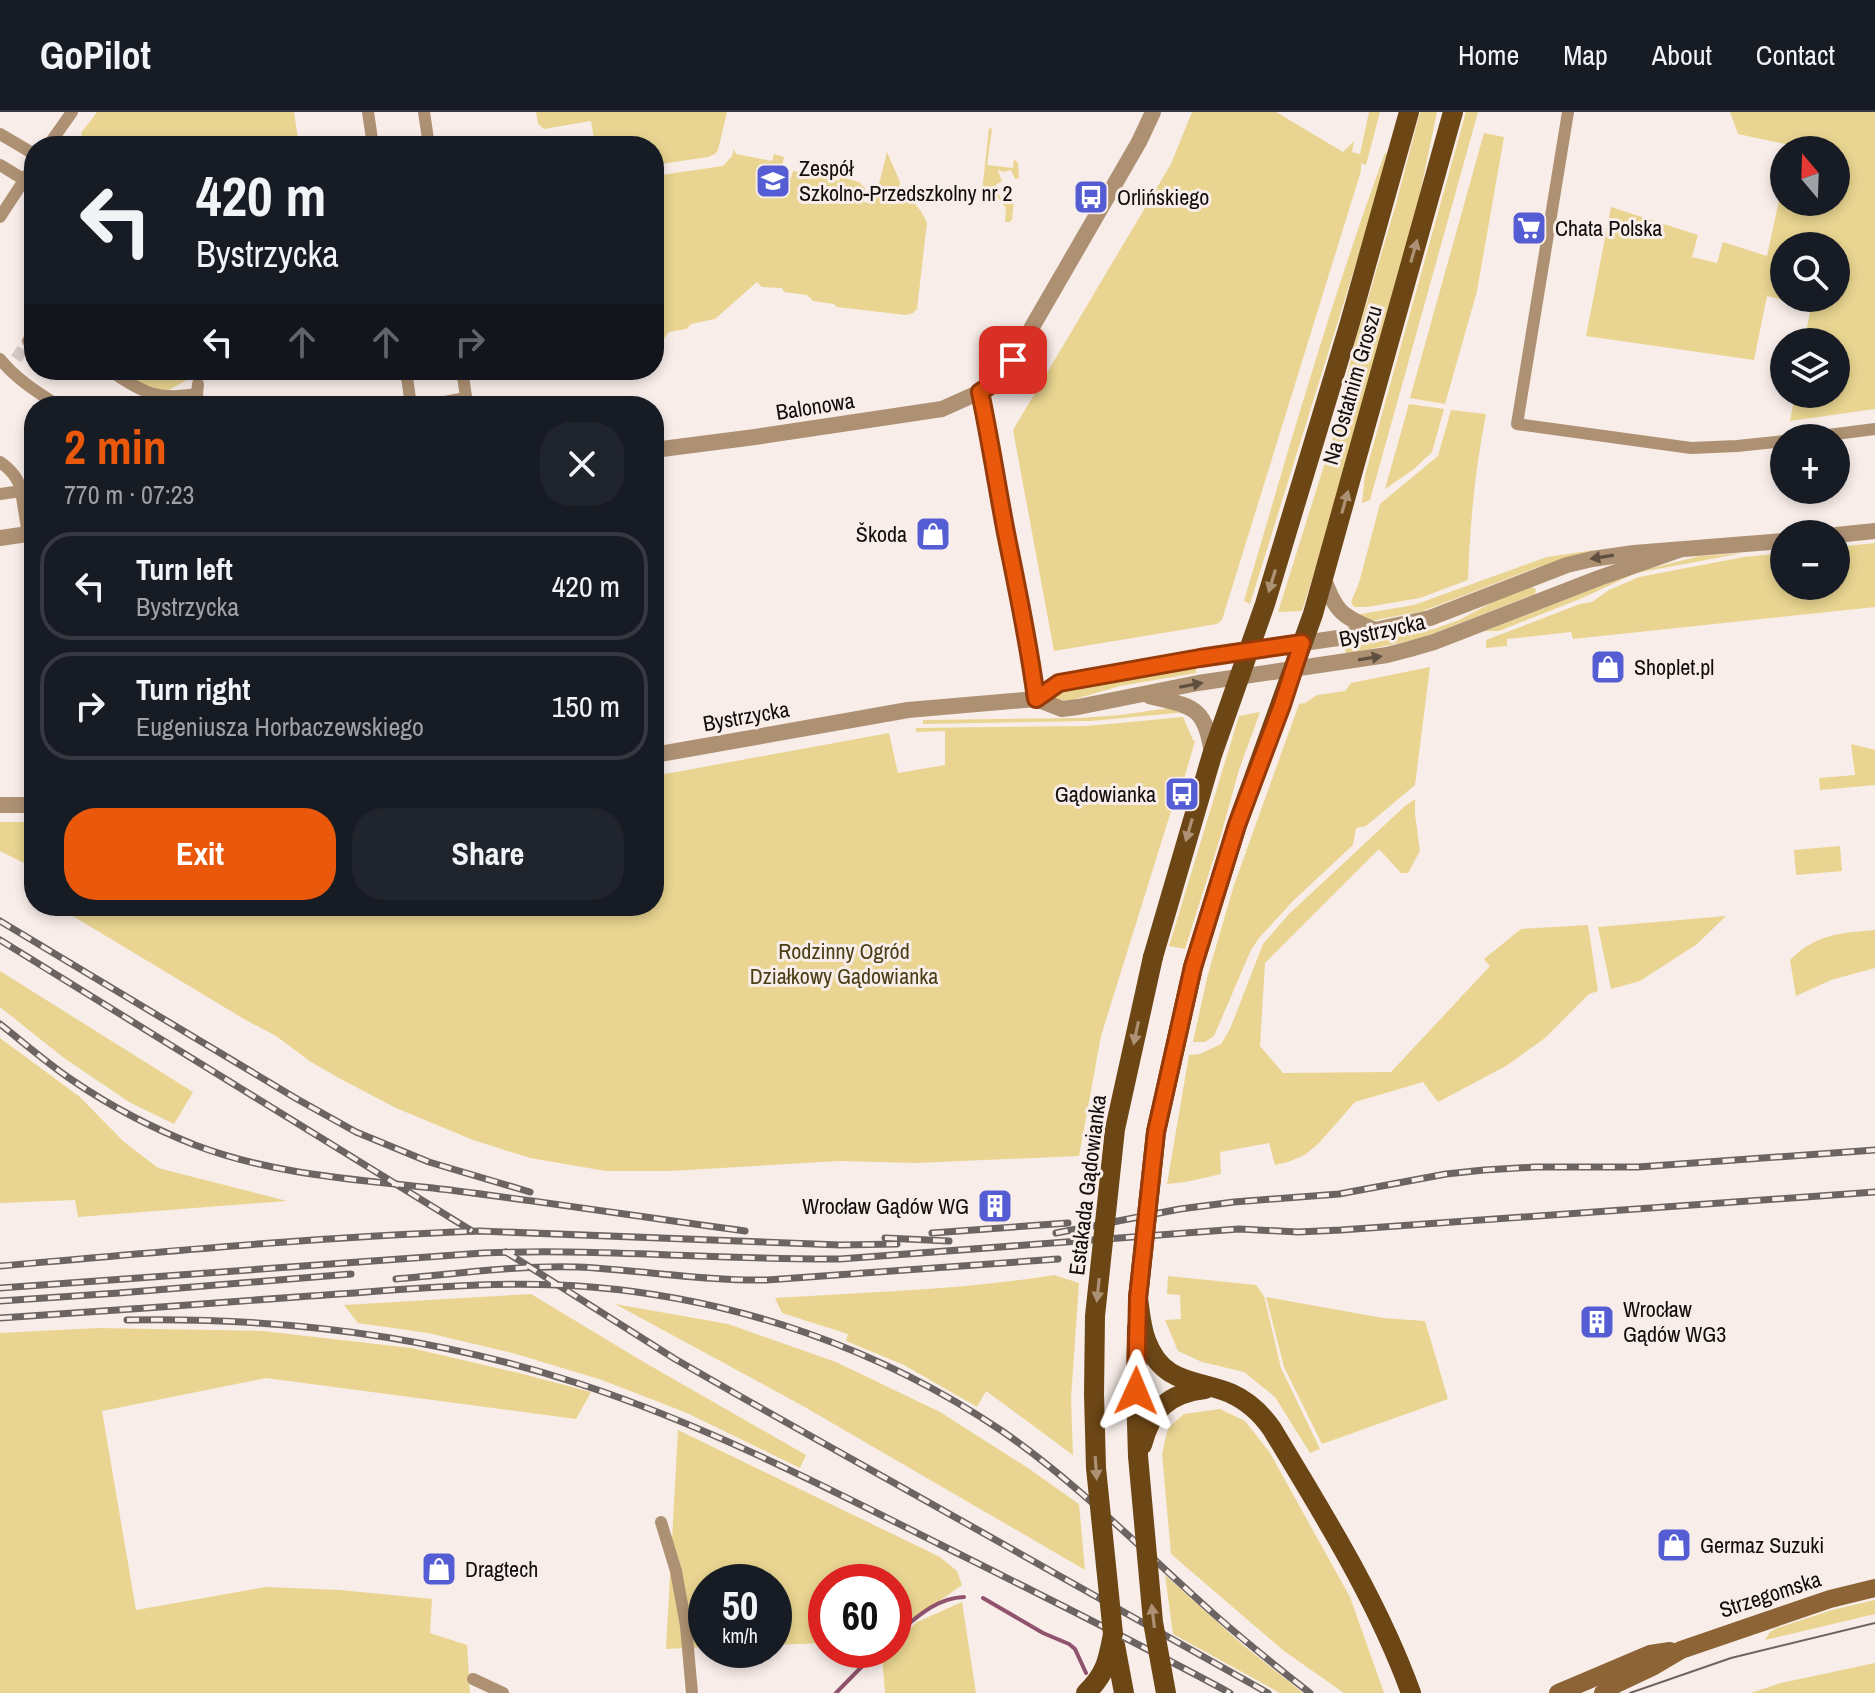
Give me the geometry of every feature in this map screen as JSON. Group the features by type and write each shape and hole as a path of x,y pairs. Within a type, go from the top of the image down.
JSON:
{"main road":[{"name":"Na Ostatnim Groszu","path":"1248,651 1349,326 1409,112"},
{"name":"Na Ostatnim Groszu","path":"1293,669 1312,616 1453,112"},
{"name":"Estakada Gądowianka","path":"1124,1693 1113,1634 1096,1468 1094,1394 1095,1316 1115,1129 1153,957 1212,755 1248,651"},
{"path":"1166,1693 1153,1622 1138,1456 1136,1391 1138,1298 1156,1132 1193,967 1237,825 1293,669"},
{"path":"1138,1298 1145,1338 1160,1365 1178,1378 1227,1392 1246,1402 1266,1419 1350,1562 1391,1641 1411,1693"},
{"path":"1138,1456 1146,1427 1162,1405 1181,1394 1214,1388"},
{"name":"Strzegomska","path":"1558,1693 1650,1654 1681,1650 1830,1599 1875,1588"},
{"path":"1086,1693 1103,1673 1113,1634"},
{"name":"Strzegomska","path":"1603,1693 1681,1650"}],"street":[{"path":"55,136 72,112"},
{"path":"368,112 372,136"},
{"path":"424,112 428,136"},
{"name":"Balonowa","path":"664,449 942,409 998,380 1013,360 1139,142 1153,112"},
{"path":"1568,112 1517,424 1691,448 1770,442"},
{"path":"0,134 24,148"},
{"path":"0,165 23,179 0,217"},
{"path":"0,359 12,364 25,384 44,396"},
{"path":"126,380 152,395 164,396"},
{"path":"980,392 1036,699"},
{"path":"1850,432 1875,429"},
{"path":"0,462 24,487"},
{"path":"0,494 24,491"},
{"path":"1850,534 1875,531"},
{"path":"0,538 24,535"},
{"name":"Bystrzycka","path":"1036,699 1059,683 1377,631 1430,618 1567,565 1592,559 1770,542"},
{"name":"Bystrzycka","path":"664,753 908,710 1036,699 1062,709 1387,655 1434,642 1679,550"},
{"path":"1323,577 1333,601 1343,614 1377,631"},
{"path":"1529,580 1538,580 1543,587 1542,595 1536,602"},
{"path":"1144,694 1188,705 1202,718 1210,738 1212,755"},
{"path":"0,805 24,805"},
{"path":"661,1522 676,1571 686,1626 692,1693"},
{"path":"473,1679 503,1693"}],"green space":[{"path":"97,112 294,112 298,136 82,136"},
{"path":"536,112 727,112 715,154 664,164 664,136 593,136 591,121 544,129 538,124"},
{"path":"1192,112 1276,112 1343,152 1354,141 1352,152 1360,154 1369,112 1380,112 1366,165 1361,163 1222,620 1217,624 1054,651 1013,430 1171,164"},
{"path":"1420,112 1437,112 1419,198 1324,541 1302,611 1278,612 1332,440 1354,346"},
{"path":"1466,112 1478,112 1370,500 1362,503 1365,475"},
{"path":"1730,112 1875,112 1875,409 1790,421 1792,408 1850,408 1850,328 1807,328 1810,312 1850,312 1850,232 1772,232 1776,216 1850,216 1850,136 1770,136 1770,141 1738,134"},
{"path":"989,128 992,129 987,165 1013,168 1014,159 1018,163 1019,178 1015,179 1011,170 1000,170 1002,181 993,187 1005,204 1014,199 1012,220 1009,222 1005,222 1006,208 991,188 986,189 985,196 982,192"},
{"path":"1484,133 1504,137 1477,291 1445,404 1410,398"},
{"path":"734,149 736,154 772,161 774,154 784,157 780,175 791,178 793,171 807,176 809,173 839,181 840,177 859,182 865,188 864,202 874,204 887,152 900,182 899,191 916,204 927,223 917,309 906,315 837,307 813,301 807,295 784,292 782,288 762,287 757,282 715,319 669,332 664,339 664,175 723,166"},
{"path":"1385,153 1371,215 1250,604 1244,601 1294,432 1346,264"},
{"path":"1611,207 1698,235 1692,257 1717,263 1723,242 1767,256 1770,242 1770,297 1767,296 1754,360 1586,336"},
{"path":"133,380 187,380 167,391"},
{"path":"1409,404 1444,409 1432,452 1385,489"},
{"path":"1451,410 1486,414 1474,497 1468,580 1420,598 1354,607 1351,602 1380,504 1438,456"},
{"path":"1875,543 1875,607 1573,639 1571,632 1507,639 1507,646 1486,648 1486,640 1592,602 1609,590 1639,577 1744,557 1770,554 1770,600 1850,600 1850,546"},
{"path":"1594,550 1538,567 1423,611 1376,620 1355,615 1414,605 1547,557"},
{"path":"1743,553 1636,573 1499,631 1485,631 1636,572 1700,556"},
{"path":"1531,587 1536,589 1535,594 1419,639 1346,654 1345,648 1434,629 1459,620"},
{"path":"1196,667 1196,673 1120,686 1072,700 1054,700 1051,693"},
{"path":"1430,667 1415,785 1366,826 1356,828 1353,845 1259,938 1214,1036 1205,1042 1193,1042 1208,974 1234,885 1299,704 1317,695 1345,691 1351,683"},
{"path":"1169,708 1187,712 1090,721 923,724 923,720 1080,718"},
{"path":"1260,712 1239,770 1185,949 1169,946 1239,716"},
{"name":"Rodzinny Ogród Działkowy Gądowianka","path":"1183,717 1195,741 1101,1036 1079,1156 916,1163 840,1161 670,1171 606,1171 530,1158 473,1140 396,1108 337,1077 276,1036 73,916 664,916 664,774 889,733 898,773 945,765 945,731 916,732 916,728 1087,726"},
{"path":"1851,744 1875,750 1875,785 1820,790 1819,778 1855,775"},
{"path":"1415,799 1420,851 1408,873 1401,873 1379,849 1265,963 1260,1046 1283,1073 1391,1072 1490,966 1484,959 1521,929 1588,925 1598,991 1589,994 1545,1038 1506,1066 1438,1102 1423,1082 1355,1102 1305,1155 1275,1165 1269,1143 1220,1152 1221,1174 1167,1184 1189,1055 1200,1054 1221,1044 1230,1029 1263,944 1289,914"},
{"path":"0,822 24,822 24,863 0,851"},
{"path":"1840,846 1842,871 1796,875 1794,850"},
{"path":"1726,916 1697,944 1640,981 1611,989 1598,927"},
{"path":"1875,930 1875,968 1831,980 1796,996 1790,960 1800,951 1829,936"},
{"path":"0,971 193,1092 174,1124 129,1102 64,1058 0,1007"},
{"path":"0,1038 80,1097 123,1141 158,1168 287,1201 78,1217 75,1200 0,1203"},
{"path":"1054,1275 1079,1283 1071,1398 1073,1455 986,1391 977,1407 904,1365 846,1341 848,1334 782,1313 775,1298 949,1287"},
{"path":"1168,1276 1256,1285 1264,1296 1281,1368 1320,1449 1310,1453 1275,1397 1244,1372 1202,1362 1178,1351 1165,1320 1181,1319 1180,1295 1167,1294"},
{"path":"531,1294 806,1455 800,1468 687,1413 602,1380 516,1354 428,1333 358,1323 344,1305"},
{"path":"1266,1297 1383,1318 1425,1321 1448,1399 1322,1444 1284,1367"},
{"path":"615,1304 728,1324 836,1362 940,1412 1079,1504 1085,1570 803,1406"},
{"path":"98,1328 263,1331 411,1348 591,1392 576,1419 266,1378 102,1411 136,1610 266,1587 432,1599 430,1633 467,1645 470,1693 0,1693 0,1333"},
{"path":"1220,1409 1245,1421 1270,1453 1350,1597 1384,1693 1344,1693 1284,1651 1171,1554 1162,1454 1168,1428 1184,1414"},
{"path":"678,1430 940,1557 957,1571 962,1585 912,1620 912,1564 808,1564 808,1644 792,1644 792,1564 688,1564 688,1648 666,1649"},
{"path":"1165,1575 1244,1646 1303,1693 1280,1693 1173,1634"},
{"path":"1875,1600 1875,1614 1765,1640 1777,1628"},
{"path":"962,1602 976,1693 885,1693 883,1668 912,1668 912,1627"},
{"path":"1875,1663 1875,1693 1751,1693 1781,1683"}],"waterway":[{"path":"912,1621 935,1605 964,1597"},
{"path":"983,1598 1043,1633 1069,1644 1075,1649 1086,1673"},
{"path":"836,1693 860,1668"}],"tunnel":[{"path":"16,359 24,347"}],"tram line":[{"path":"1630,1693 1731,1658 1875,1623"}],"railway":[{"path":"0,921 356,1132 429,1162 530,1192"},
{"path":"0,940 472,1231"},
{"path":"0,1024 86,1090 116,1108 195,1145 227,1156 324,1176 745,1231"},
{"path":"1056,1233 1180,1209 1339,1194 1484,1170 1638,1167 1875,1150"},
{"path":"0,1288 483,1253 572,1252 840,1259 1239,1229 1298,1232 1341,1230 1875,1192"},
{"path":"932,1233 1068,1223"},
{"path":"0,1266 299,1241 479,1231 840,1245 897,1244"},
{"path":"885,1238 949,1241"},
{"path":"506,1252 675,1359 1268,1693"},
{"path":"396,1279 555,1267 767,1280 1058,1259"},
{"path":"0,1301 351,1274"},
{"path":"0,1318 415,1288 522,1284 646,1293 753,1316 806,1333 907,1376 1002,1431 1085,1497 1215,1615 1310,1693"},
{"path":"127,1320 242,1322 356,1333 469,1353 580,1384 718,1437 807,1478 1230,1693"}],"place":[{"name":"Zespół Szkolno-Przedszkolny nr 2","path":"773,181"},
{"name":"Orlińskiego","path":"1091,197"},
{"name":"Chata Polska","path":"1529,228"},
{"name":"Škoda","path":"933,534"},
{"name":"Shoplet.pl","path":"1608,667"},
{"name":"Gądowianka","path":"1182,794"},
{"name":"Wrocław Gądów WG","path":"995,1206"},
{"name":"Wrocław Gądów WG3","path":"1597,1322"},
{"name":"Germaz Suzuki","path":"1674,1545"},
{"name":"Dragtech","path":"439,1569"}],"route":[{"path":"1013,360 998,380 980,392 1036,699 1059,683 1302,643 1237,825 1193,967 1156,1132 1138,1298 1136,1391"}]}
